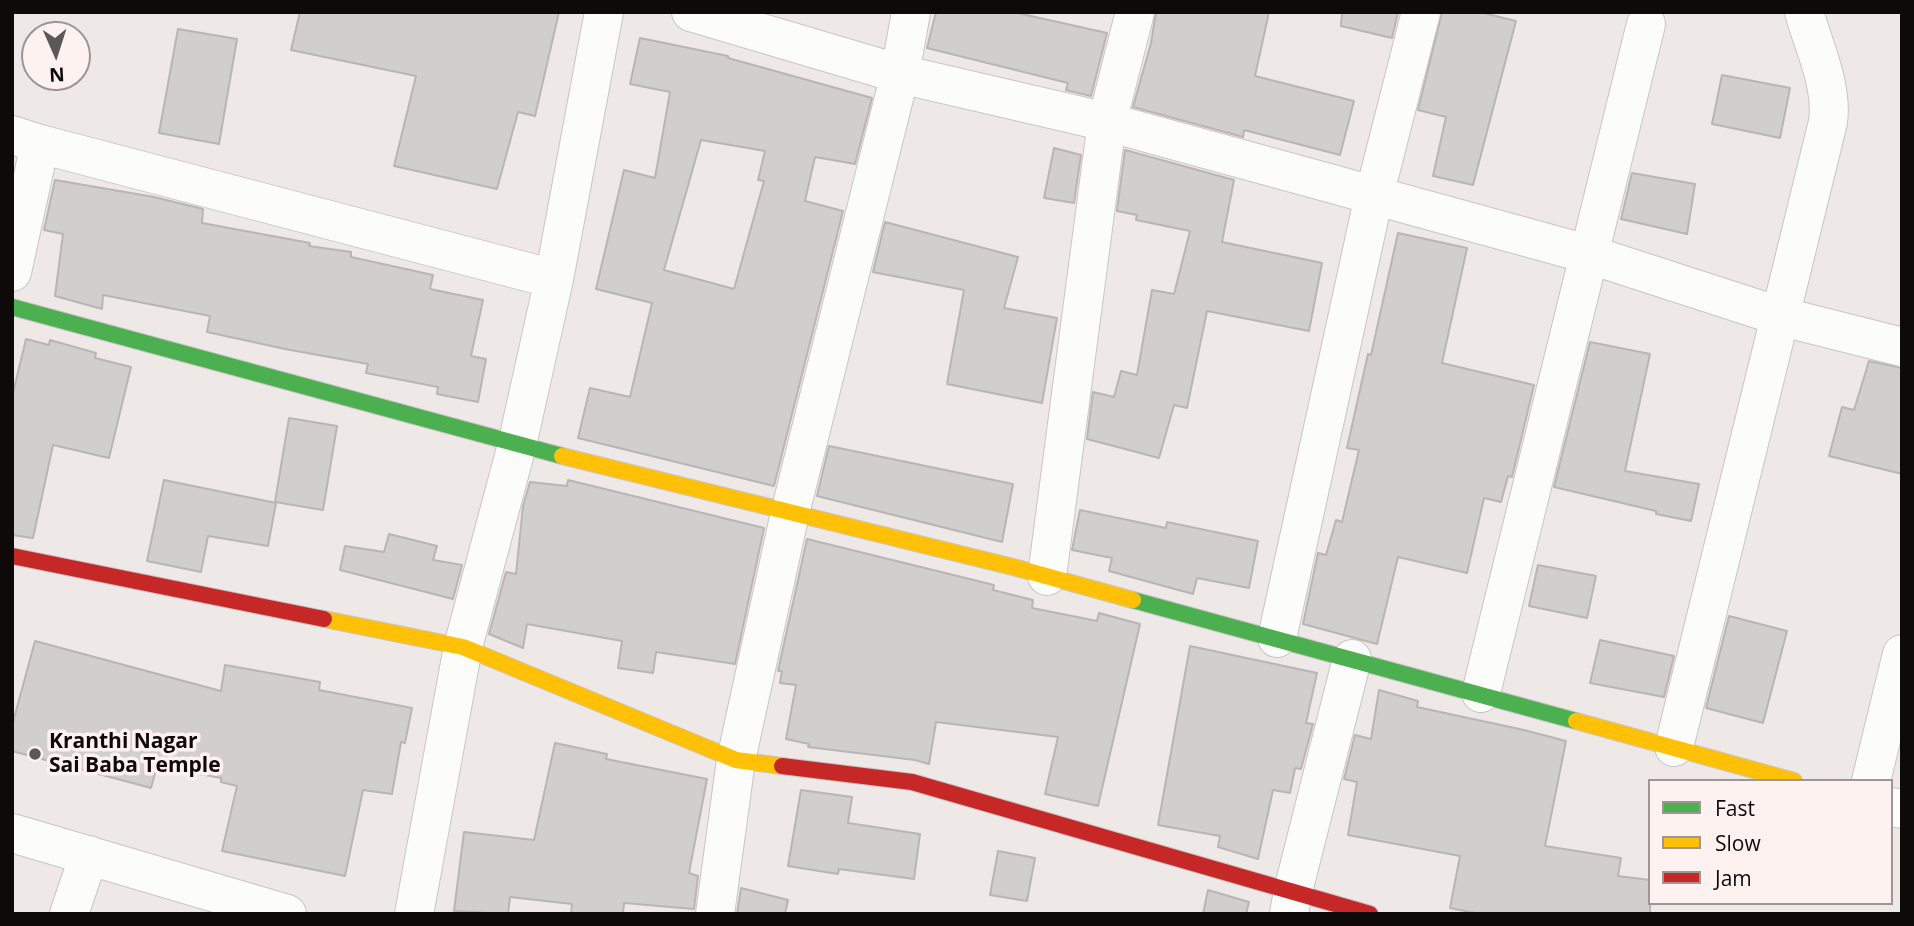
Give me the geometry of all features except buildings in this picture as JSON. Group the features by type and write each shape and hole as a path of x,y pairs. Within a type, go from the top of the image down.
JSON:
{"street":[{"path":"414,914 463,647 517,445 554,279 604,12"},
{"path":"691,12 900,75 1107,121 1591,255 1779,316 1902,347"},
{"path":"715,914 736,760 790,513 900,75 911,12"},
{"path":"1047,576 1107,121 1136,12"},
{"path":"1277,638 1374,196 1421,12"},
{"path":"1674,747 1830,106 1804,12"},
{"path":"1481,693 1646,24"},
{"path":"12,272 26,139 554,279"},
{"path":"12,307 517,445 1047,576 1787,779"},
{"path":"12,556 463,647 736,760 912,782 1291,902 1370,914"},
{"path":"1871,779 1902,654"},
{"path":"1291,902 1352,659"},
{"path":"12,833 287,914"},
{"path":"69,914 89,855"}],"traffic: fast":[{"path":"12,307 562,456"},
{"path":"1133,600 1576,721"}],"traffic: slow":[{"path":"562,456 1017,568 1133,600"},
{"path":"324,619 463,647 736,760 782,766"},
{"path":"1576,721 1787,779"}],"traffic: jam":[{"path":"12,556 324,619"},
{"path":"782,766 912,782 1370,914"}],"place":[{"name":"Kranthi Nagar Sai Baba Temple","path":"35,754"}]}
